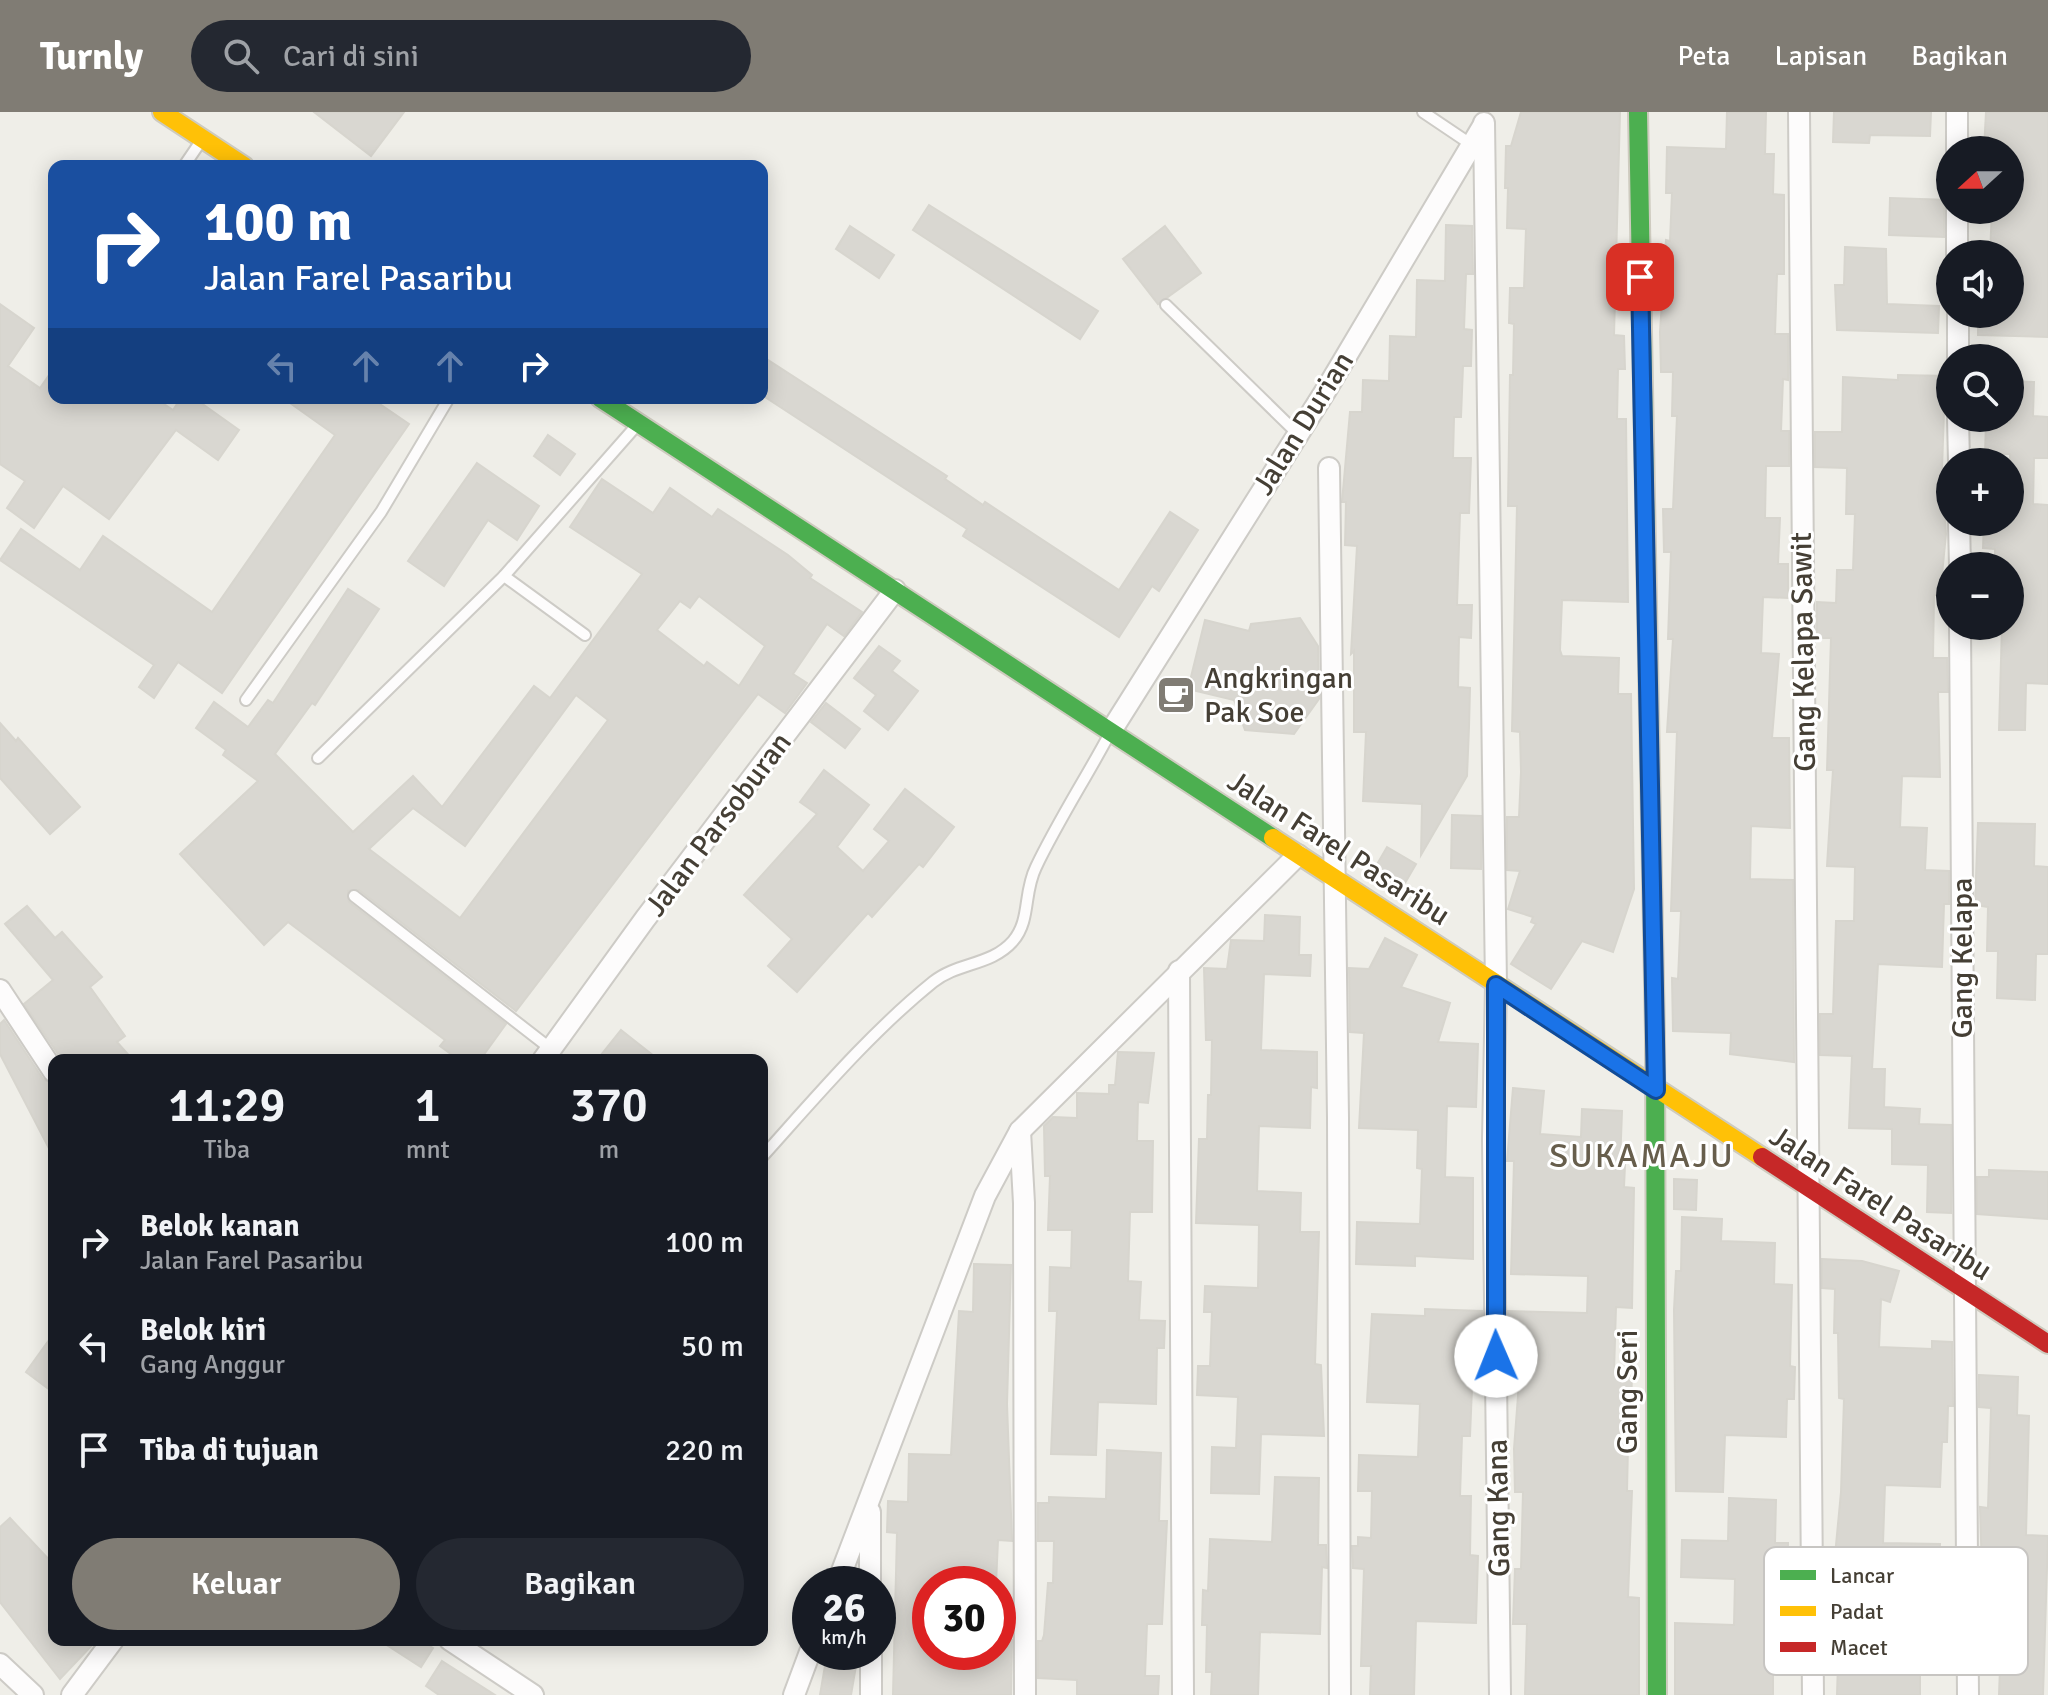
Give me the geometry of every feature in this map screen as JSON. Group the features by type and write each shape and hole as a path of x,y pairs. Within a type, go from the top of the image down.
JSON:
{"street":[{"path":"162,112 235,160"},
{"name":"Gang Seri","path":"1638,112 1656,1090 1657,1695"},
{"name":"Gang Kelapa Sawit","path":"1799,112 1812,1547"},
{"path":"1957,112 1957,136"},
{"name":"Jalan Durian","path":"1111,731 1298,434 1488,118"},
{"name":"Gang Kana","path":"1488,118 1496,985 1493,1140 1500,1695"},
{"name":"Jalan Farel Pasaribu","path":"609,404 2048,1344"},
{"path":"1329,468 1340,1695"},
{"name":"Jalan Parsoburan","path":"548,1054 895,590"},
{"name":"Gang Kelapa","path":"1960,640 1967,1547"},
{"path":"844,1566 985,1196 1020,1131 1298,855"},
{"path":"1179,971 1183,1695"},
{"path":"0,990 48,1063"},
{"path":"1020,1131 1024,1248 1025,1695"},
{"path":"870,1498 870,1566"},
{"path":"72,1695 109,1646"},
{"path":"459,1646 533,1695"},
{"path":"0,1664 33,1695"},
{"path":"794,1695 803,1670"},
{"path":"871,1670 871,1695"},
{"name":"Gang Kelapa Sawit","path":"1813,1675 1813,1695"},
{"name":"Gang Kelapa","path":"1968,1675 1968,1695"}],"lane":[{"path":"1423,112 1472,145"},
{"path":"188,160 203,139"},
{"path":"1166,305 1298,434"},
{"path":"246,700 381,512 445,404"},
{"path":"318,758 504,576 638,424"},
{"path":"504,576 585,635"},
{"path":"768,1151 905,1005 953,968 985,960 1012,942 1024,924 1026,891 1036,866 1111,731"},
{"path":"354,896 546,1054"}],"building":[{"path":"314,112 404,112 371,156"},
{"path":"1521,112 1620,112 1614,335 1624,336 1625,369 1618,369 1617,419 1626,419 1628,602 1562,600 1560,650 1562,656 1619,658 1618,694 1631,694 1634,889 1613,952 1582,941 1551,989 1511,964 1536,924 1531,922 1533,917 1508,909 1520,871 1507,870 1507,817 1519,817 1521,772 1520,732 1512,731 1517,506 1508,506 1514,324 1509,323 1510,288 1524,288 1526,229 1507,228 1508,188 1505,188 1506,146 1511,146"},
{"path":"1727,112 1766,112 1765,154 1774,154 1773,194 1784,195 1784,274 1777,274 1775,334 1788,334 1788,380 1783,379 1781,431 1789,431 1789,466 1766,466 1765,518 1780,518 1778,564 1788,564 1788,598 1763,597 1761,653 1779,654 1772,738 1789,738 1790,828 1751,826 1750,879 1793,880 1794,1062 1730,1054 1731,1033 1673,1031 1672,978 1678,979 1681,911 1671,911 1677,732 1667,732 1673,639 1668,639 1671,552 1664,552 1663,509 1673,509 1677,416 1672,416 1673,372 1661,372 1660,332 1672,193 1666,193 1667,147 1726,149"},
{"path":"1834,112 1931,112 1930,136 1870,135 1869,143 1833,142"},
{"path":"1986,112 2048,112 2048,337 1978,335 1978,328 2024,328 2024,240 1991,240 1991,224 2024,224 2024,136 1985,136"},
{"path":"1890,198 1936,200 1936,224 1944,224 1944,237 1889,235"},
{"path":"929,205 1098,311 1080,339 913,230"},
{"path":"1446,225 1472,226 1473,274 1466,274 1464,329 1472,330 1471,366 1463,366 1461,417 1454,417 1453,458 1471,458 1469,513 1460,513 1457,605 1472,605 1471,638 1459,637 1458,687 1470,688 1469,727 1467,776 1421,855 1422,804 1363,801 1366,732 1354,732 1354,651 1351,654 1357,546 1345,545 1346,502 1342,502 1350,412 1362,412 1363,380 1389,381 1390,336 1416,337 1417,280 1445,281"},
{"path":"850,226 894,255 879,278 836,249"},
{"path":"1165,226 1201,273 1158,304 1123,259"},
{"path":"1845,247 1886,249 1887,304 1936,306 1938,333 1837,330 1835,285 1844,285"},
{"path":"0,304 34,328 8,366 40,388 48,377 48,404 164,404 173,410 177,404 202,404 239,430 218,460 176,430 109,519 63,486 34,528 7,508 25,481 0,464"},
{"path":"768,360 947,476 945,479 983,505 985,502 1119,590 1170,512 1198,530 1159,591 1152,586 1119,637 963,536 967,529 768,399"},
{"path":"1898,375 1936,376 1936,432 1943,432 1943,448 1936,448 1936,536 1946,536 1944,552 1936,552 1933,658 1947,658 1948,692 1938,692 1940,777 1902,776 1900,827 1927,828 1925,870 1949,871 1949,904 1944,904 1942,967 1878,964 1872,1069 1885,1069 1884,1107 1920,1109 1919,1124 1951,1125 1951,1213 1927,1212 1928,1165 1892,1164 1892,1129 1849,1128 1852,1056 1820,1055 1820,1014 1833,1014 1836,921 1854,921 1855,867 1827,866 1833,770 1827,770 1831,638 1817,638 1817,602 1836,603 1837,570 1853,570 1855,514 1846,514 1847,468 1815,467 1815,432 1842,432 1843,377 1898,380"},
{"path":"2024,382 2034,382 2033,416 2048,417 2048,458 2034,458 2033,504 2048,505 2048,684 2026,683 2025,730 1999,730 2002,640 2024,640 2024,552 1995,552 1995,549 1983,548 1983,536 2024,536 2024,448 1985,448 1986,432 2024,432"},
{"path":"291,404 380,404 409,424 222,693 178,662 154,698 139,687 154,665 0,560 21,529 80,570 103,536 212,612 335,435"},
{"path":"548,435 575,454 560,475 534,456"},
{"path":"477,463 539,506 517,540 488,520 444,586 408,561"},
{"path":"602,479 653,513 670,488 712,517 718,509 788,555 812,575 810,578 862,612 844,636 827,624 793,674 807,683 785,713 758,694 516,1011 359,890 348,891 349,902 506,1024 484,1054 451,1054 440,1046 445,1040 288,922 264,945 180,854 258,781 223,755 226,750 196,728 214,702 248,727 268,700 273,703 348,589 379,609 315,705 312,703 275,754 353,832 413,776 442,807 534,686 550,698 642,574 570,527","holes":["699,596 765,646 739,686 707,662 704,666 657,630 680,601 690,608","576,695 608,720 460,918 369,849 413,808 465,846"]},
{"path":"1300,618 1318,646 1319,699 1294,734 1245,730 1234,700 1188,689 1205,620 1249,631 1251,624"},
{"path":"879,646 900,661 892,671 918,691 888,730 864,711 876,695 854,678"},
{"path":"826,703 860,729 845,748 811,722"},
{"path":"0,723 16,741 18,738 80,807 50,834 0,778"},
{"path":"824,770 869,805 837,847 863,871 889,841 874,829 905,789 954,827 923,867 919,864 872,917 868,913 797,992 768,966 792,939 744,895 817,814 800,802"},
{"path":"1452,815 1481,816 1481,869 1451,868"},
{"path":"1978,823 2035,824 2034,866 2048,867 2048,954 2036,954 2035,1000 1997,998 1998,951 1987,951 1988,907 1975,905"},
{"path":"1387,847 1416,864 1401,890 1372,873"},
{"path":"27,906 55,938 62,932 102,977 90,987 125,1036 117,1042 128,1054 58,1054 24,1004 53,980 5,924"},
{"path":"1265,915 1300,917 1299,955 1311,955 1310,976 1264,974 1261,1050 1317,1052 1317,1088 1311,1087 1310,1128 1259,1126 1257,1191 1301,1193 1300,1232 1319,1232 1315,1364 1321,1365 1324,1436 1261,1434 1259,1494 1211,1493 1212,1447 1236,1448 1238,1397 1197,1395 1198,1366 1210,1366 1212,1312 1204,1312 1205,1286 1258,1288 1259,1225 1196,1223 1199,1139 1207,1139 1208,1095 1211,1095 1212,1040 1206,1040 1204,968 1227,969 1231,940 1264,941"},
{"path":"1385,938 1417,955 1401,987 1450,1003 1438,1042 1478,1044 1476,1107 1447,1106 1445,1177 1473,1178 1473,1259 1415,1256 1415,1266 1356,1264 1357,1222 1420,1224 1422,1169 1417,1168 1418,1130 1359,1128 1364,1033 1350,1032 1349,968 1369,969"},
{"path":"4,1020 43,1079 48,1082 48,1146 0,1054 0,1024"},
{"path":"621,1030 651,1054 602,1054"},
{"path":"1118,1052 1154,1053 1148,1103 1138,1102 1137,1141 1153,1141 1152,1212 1130,1212 1128,1281 1141,1282 1139,1320 1165,1321 1164,1348 1157,1348 1156,1404 1098,1402 1096,1455 1051,1454 1057,1311 1049,1311 1050,1267 1071,1268 1072,1230 1048,1230 1050,1176 1045,1176 1044,1126 1053,1117 1077,1118 1077,1093 1109,1094 1109,1085 1115,1085"},
{"path":"1513,1088 1544,1091 1540,1134 1581,1137 1582,1109 1622,1111 1620,1165 1625,1165 1624,1187 1634,1188 1632,1308 1616,1307 1614,1372 1632,1373 1631,1409 1636,1409 1635,1446 1628,1446 1627,1491 1632,1491 1628,1597 1639,1598 1639,1695 1525,1695 1527,1624 1513,1624 1515,1569 1521,1569 1523,1492 1515,1492 1514,1449 1521,1356 1509,1356 1508,1311 1587,1313 1588,1276 1511,1274 1514,1161 1507,1161"},
{"path":"1989,1170 2048,1172 2048,1219 1977,1214 1977,1177 1989,1177"},
{"path":"1674,1179 1697,1180 1696,1210 1674,1209"},
{"path":"1682,1217 1722,1219 1721,1241 1775,1243 1774,1284 1792,1285 1790,1366 1795,1367 1794,1399 1787,1399 1786,1437 1725,1435 1723,1492 1676,1491 1674,1310 1676,1271 1681,1271"},
{"path":"1822,1259 1862,1261 1899,1271 1890,1302 1881,1299 1879,1347 1932,1349 1932,1341 1952,1342 1953,1406 1948,1406 1947,1442 1942,1442 1940,1487 1885,1485 1883,1543 1940,1544 1940,1547 1836,1547 1844,1399 1839,1398 1838,1333 1834,1333 1835,1289 1822,1288"},
{"path":"974,1264 1011,1265 1007,1404 1012,1541 998,1540 997,1566 912,1566 912,1670 1011,1670 1011,1695 893,1695 897,1533 887,1532 888,1501 908,1502 909,1454 951,1455 959,1311 973,1312"},
{"path":"1425,1309 1482,1311 1482,1388 1472,1388 1470,1436 1462,1436 1460,1496 1471,1496 1470,1555 1478,1556 1476,1623 1416,1621 1414,1695 1370,1695 1371,1666 1361,1666 1364,1569 1353,1568 1352,1546 1358,1546 1358,1537 1371,1538 1372,1491 1358,1491 1359,1455 1418,1457 1420,1404 1367,1402 1372,1314 1425,1316"},
{"path":"48,1341 48,1388 26,1372"},
{"path":"1979,1375 2018,1377 2017,1415 2029,1416 2026,1535 2048,1536 2043,1695 1999,1695 2000,1675 2028,1675 2028,1547 1981,1547 1980,1507 1988,1508 1991,1408 1979,1407"},
{"path":"1107,1450 1161,1453 1159,1521 1167,1521 1162,1624 1147,1624 1145,1676 1159,1676 1158,1695 1077,1695 1077,1680 1038,1678 1038,1641 1042,1641 1044,1635 1048,1583 1053,1583 1054,1541 1038,1541 1038,1503 1049,1503 1049,1497 1106,1499"},
{"path":"1275,1477 1319,1478 1318,1545 1326,1545 1327,1568 1322,1567 1320,1634 1260,1632 1258,1695 1211,1695 1212,1672 1206,1672 1207,1625 1202,1625 1203,1590 1208,1591 1210,1539 1272,1542"},
{"path":"1729,1498 1776,1500 1775,1543 1788,1543 1788,1547 1764,1547 1764,1675 1773,1675 1773,1695 1675,1695 1675,1623 1734,1625 1735,1579 1681,1577 1682,1540 1728,1541"},
{"path":"10,1518 48,1559 48,1646 91,1646 60,1679 0,1602 0,1527"},
{"path":"388,1646 433,1648 421,1667"},
{"path":"442,1661 495,1695 439,1695 426,1686"},
{"path":"824,1670 855,1670 851,1695 820,1695"},
{"path":"1838,1675 1920,1675 1920,1695 1837,1695"}],"traffic: fast":[{"path":"1638,112 1646,552"},
{"path":"609,404 1273,838"},
{"path":"1655,1035 1657,1695"}],"traffic: slow":[{"path":"162,112 235,160"},
{"path":"1646,552 1655,1035"},
{"path":"1273,838 1762,1157"}],"traffic: jam":[{"path":"1762,1157 2048,1344"}],"place":[{"name":"Angkringan Pak Soe","path":"1176,695"}],"district":[{"name":"SUKAMAJU","path":"1642,1155"}],"route":[{"path":"1496,1356 1493,1140 1496,985 1656,1090 1640,277"}]}
